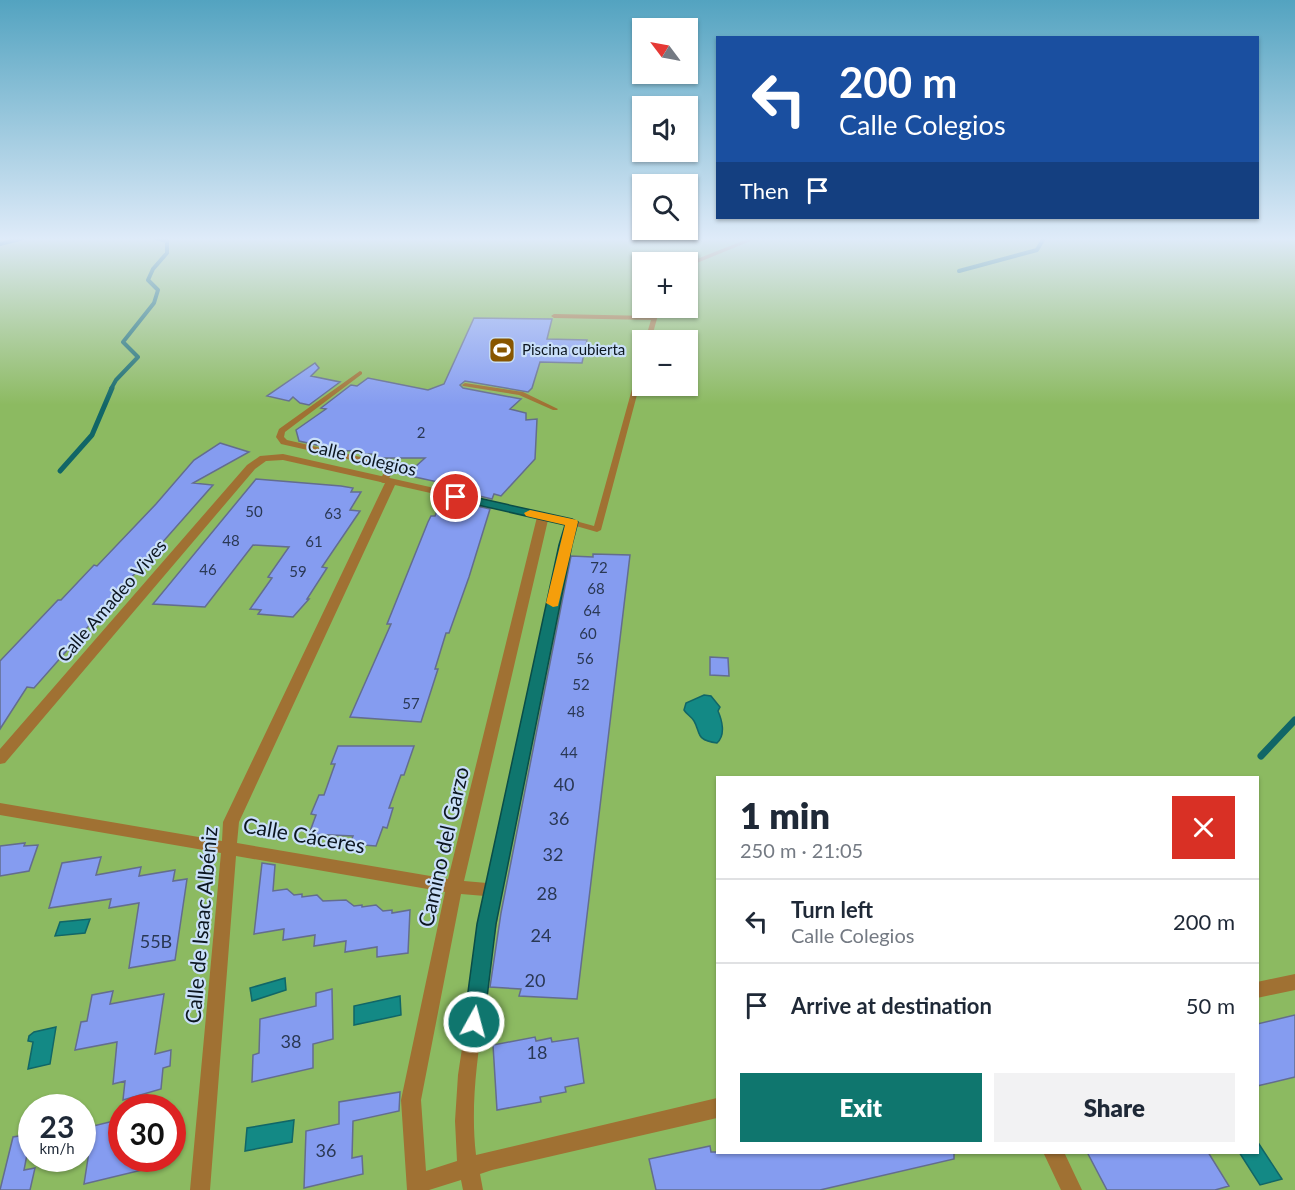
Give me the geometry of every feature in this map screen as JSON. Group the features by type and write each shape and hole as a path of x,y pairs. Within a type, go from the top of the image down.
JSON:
{"street":[{"name":"Calle Colegios","path":"251,467 264,459 284,457 572,522"},
{"name":"Calle Amadeo Vives","path":"0,759 251,467"},
{"name":"Calle de Isaac Albéniz","path":"200,1190 231,822 387,482"},
{"name":"Camino del Garzo","path":"417,1187 411,1100 454,887 543,516"},
{"path":"473,1190 467,1168 464,1107 487,924 572,522"},
{"name":"Calle Cáceres","path":"0,809 454,887 494,890"},
{"path":"1259,990 1295,982"},
{"path":"417,1187 492,1160 716,1108"},
{"path":"1054,1154 1072,1190"}],"lane":[{"path":"554,316 632,318"},
{"path":"651,330 654,318"},
{"path":"360,373 282,431 280,437 284,442 392,467 387,482"},
{"path":"465,385 521,393 555,409"},
{"path":"572,522 597,530 633,396"}],"shaded area":[{"path":"0,294 632,294 632,318 698,318 698,294 1295,294 1295,1190 0,1190"},
{"path":"704,695 711,696 720,707 718,711 722,723 722,736 717,743 702,738 694,721 684,710 686,703"},
{"path":"90,919 85,933 55,936 60,922"},
{"path":"285,978 286,990 252,1001 250,988"},
{"path":"400,996 401,1015 354,1025 354,1006"},
{"path":"56,1027 50,1064 28,1069 33,1042 28,1041 29,1036 34,1032"},
{"path":"294,1120 292,1142 245,1151 247,1128"},
{"path":"1259,1144 1282,1179 1260,1185 1240,1154 1259,1154"}],"building":[{"path":"474,318 552,319 547,339 587,340 582,363 540,362 532,388 528,392 465,381 460,385 463,388 521,399 510,409 526,413 526,420 537,419 535,459 501,496 494,494 492,499 446,488 447,484 406,475 425,458 376,458 377,454 360,454 361,450 344,451 299,441 296,430 326,409 321,408 351,385 357,386 368,378 428,390 444,384"},
{"path":"315,363 319,368 311,376 340,382 309,405 300,403 293,397 289,401 267,396"},
{"path":"220,443 249,452 193,483 213,485 34,688 27,687 0,729 0,661 58,600 61,600 94,565 97,566 194,460"},
{"path":"256,479 341,486 353,488 351,492 361,492 350,510 360,511 322,567 327,568 307,599 309,599 293,617 258,614 261,610 250,609 272,578 268,577 289,547 253,545 205,607 153,604"},
{"path":"442,498 490,509 469,577 449,633 446,633 435,669 438,669 421,722 350,717 391,624 387,624 428,522 431,516 435,516"},
{"path":"593,554 630,555 577,999 519,996 521,989 490,987 501,913 571,556 593,557"},
{"path":"710,657 728,658 729,676 710,675"},
{"path":"338,746 414,746 389,808 393,808 387,828 383,827 376,846 350,844 353,836 309,834 316,815 311,814 319,795 324,795 335,764 331,764"},
{"path":"25,843 24,846 38,845 29,871 0,876 0,846"},
{"path":"101,857 96,875 141,867 139,876 175,870 173,881 187,879 175,960 129,968 139,903 109,908 111,899 49,908 62,863"},
{"path":"262,863 275,865 273,891 287,889 294,895 302,894 302,897 317,895 323,901 346,900 354,906 376,905 383,911 392,910 392,913 410,910 408,953 377,957 377,947 345,952 346,941 314,946 315,935 283,940 284,929 254,934"},
{"path":"332,989 333,1039 313,1044 313,1068 252,1082 253,1055 259,1053 260,1019 316,1006 316,993"},
{"path":"113,991 110,1004 164,994 155,1054 171,1050 170,1066 163,1068 161,1089 144,1094 124,1094 125,1081 113,1084 117,1042 75,1050 81,1022 87,1021 92,995"},
{"path":"1295,1015 1295,1077 1259,1086 1259,1024"},
{"path":"535,1037 536,1041 551,1038 552,1042 578,1038 584,1083 565,1087 566,1092 540,1097 541,1102 497,1110 493,1045"},
{"path":"400,1092 399,1111 353,1121 352,1158 362,1156 363,1174 304,1188 306,1131 339,1124 339,1102"},
{"path":"108,1122 108,1172 134,1172 84,1184 86,1172 96,1172 96,1125"},
{"path":"18,1136 18,1172 34,1172 30,1190 0,1190 13,1137"},
{"path":"710,1146 711,1152 716,1152 716,1154 954,1154 954,1159 820,1190 656,1190 649,1159"},
{"path":"1088,1154 1209,1154 1229,1186 1215,1190 1107,1190"}],"waterway":[{"path":"111,389 116,380 138,357 123,342 154,303 157,294"},
{"path":"60,471 92,435 112,388"},
{"path":"1261,756 1295,720"}],"slow traffic":[{"path":"530,513 572,522 553,603"}],"place":[{"name":"Piscina cubierta","path":"502,350"}],"route":[{"path":"456,497 572,522 565,545 487,924 474,1022"}]}
